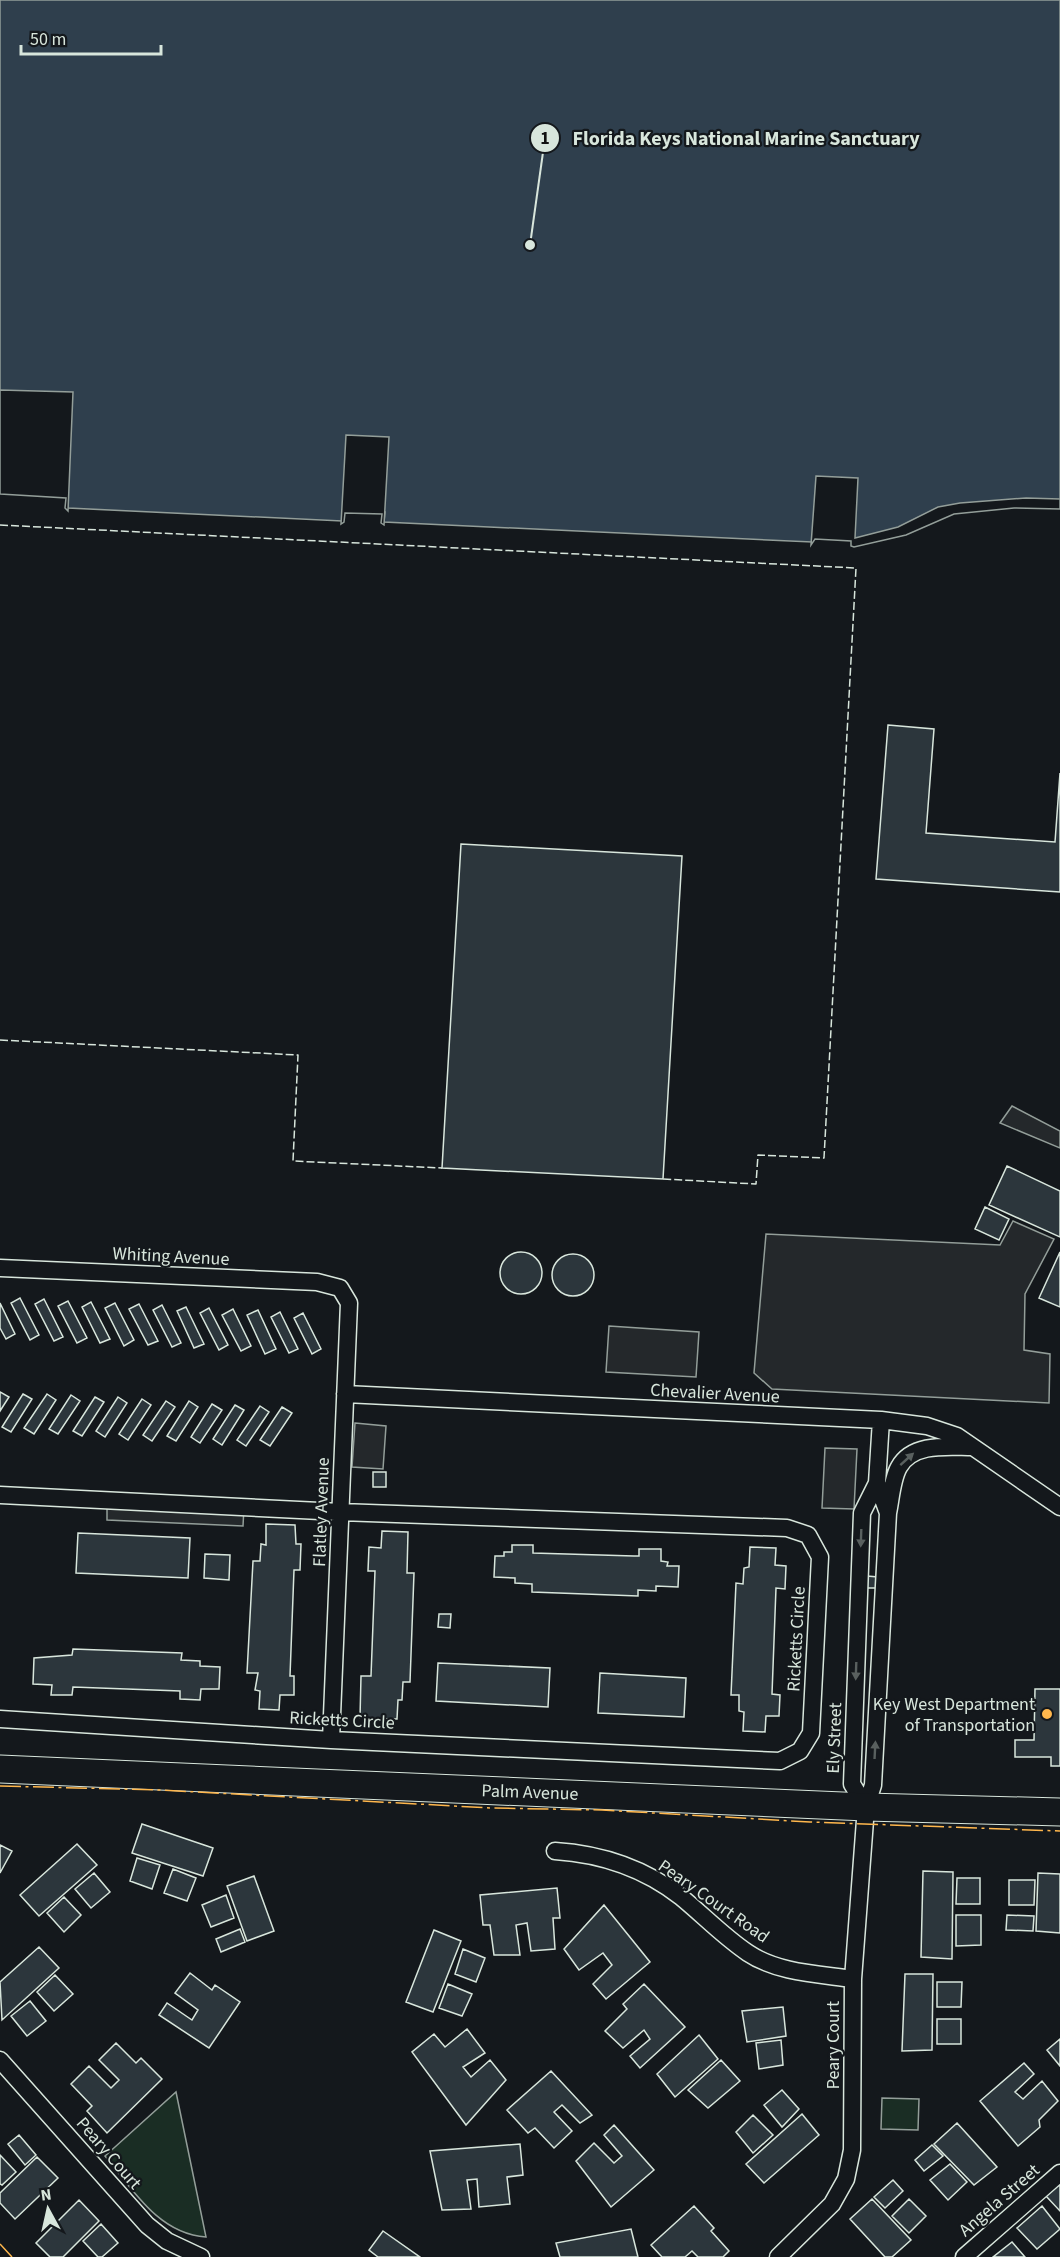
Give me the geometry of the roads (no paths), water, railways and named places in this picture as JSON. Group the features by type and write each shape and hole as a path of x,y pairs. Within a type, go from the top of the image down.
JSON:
{"main road":[{"name":"Palm Avenue","path":"0,1769 866,1807 1060,1812"}],"street":[{"name":"Whiting Avenue","path":"0,1268 317,1282 340,1288"},
{"name":"Flatley Avenue","path":"331,1740 349,1303 340,1288"},
{"name":"Chevalier Avenue","path":"345,1394 881,1420 927,1426 957,1436 1060,1507"},
{"name":"Ely Street","path":"866,1807 852,1785 862,1513 877,1483 881,1420"},
{"name":"Ely Street","path":"866,1807 873,1785 888,1513 899,1467 915,1452 932,1447 972,1447"},
{"name":"Ely Street","path":"877,1483 888,1513"},
{"name":"Ricketts Circle","path":"0,1495 340,1512 787,1528 808,1535 820,1557 811,1733 800,1751 780,1761 331,1740 0,1719"},
{"path":"859,1613 882,1613"},
{"path":"854,1721 877,1723"},
{"name":"Peary Court","path":"778,2257 832,2204 846,2179 852,2150 853,1979 866,1807"},
{"name":"Peary Court Road","path":"555,1851 588,1854 621,1863 650,1878 679,1895 749,1953 770,1963 790,1970 853,1979"},
{"name":"Peary Court","path":"0,2060 147,2225 167,2241 201,2257"},
{"name":"Angela Street","path":"964,2257 1060,2173"}],"water":[{"path":"0,0 1060,0 1060,506 1014,505 953,511 905,532 854,539 812,536 812,542 384,522 385,512 342,510 342,521 68,508 68,495 0,491"}],"place":[{"name":"Florida Keys National Marine Sanctuary","path":"530,245"},
{"name":"Key West Department of Transportation","path":"1047,1714"}]}
